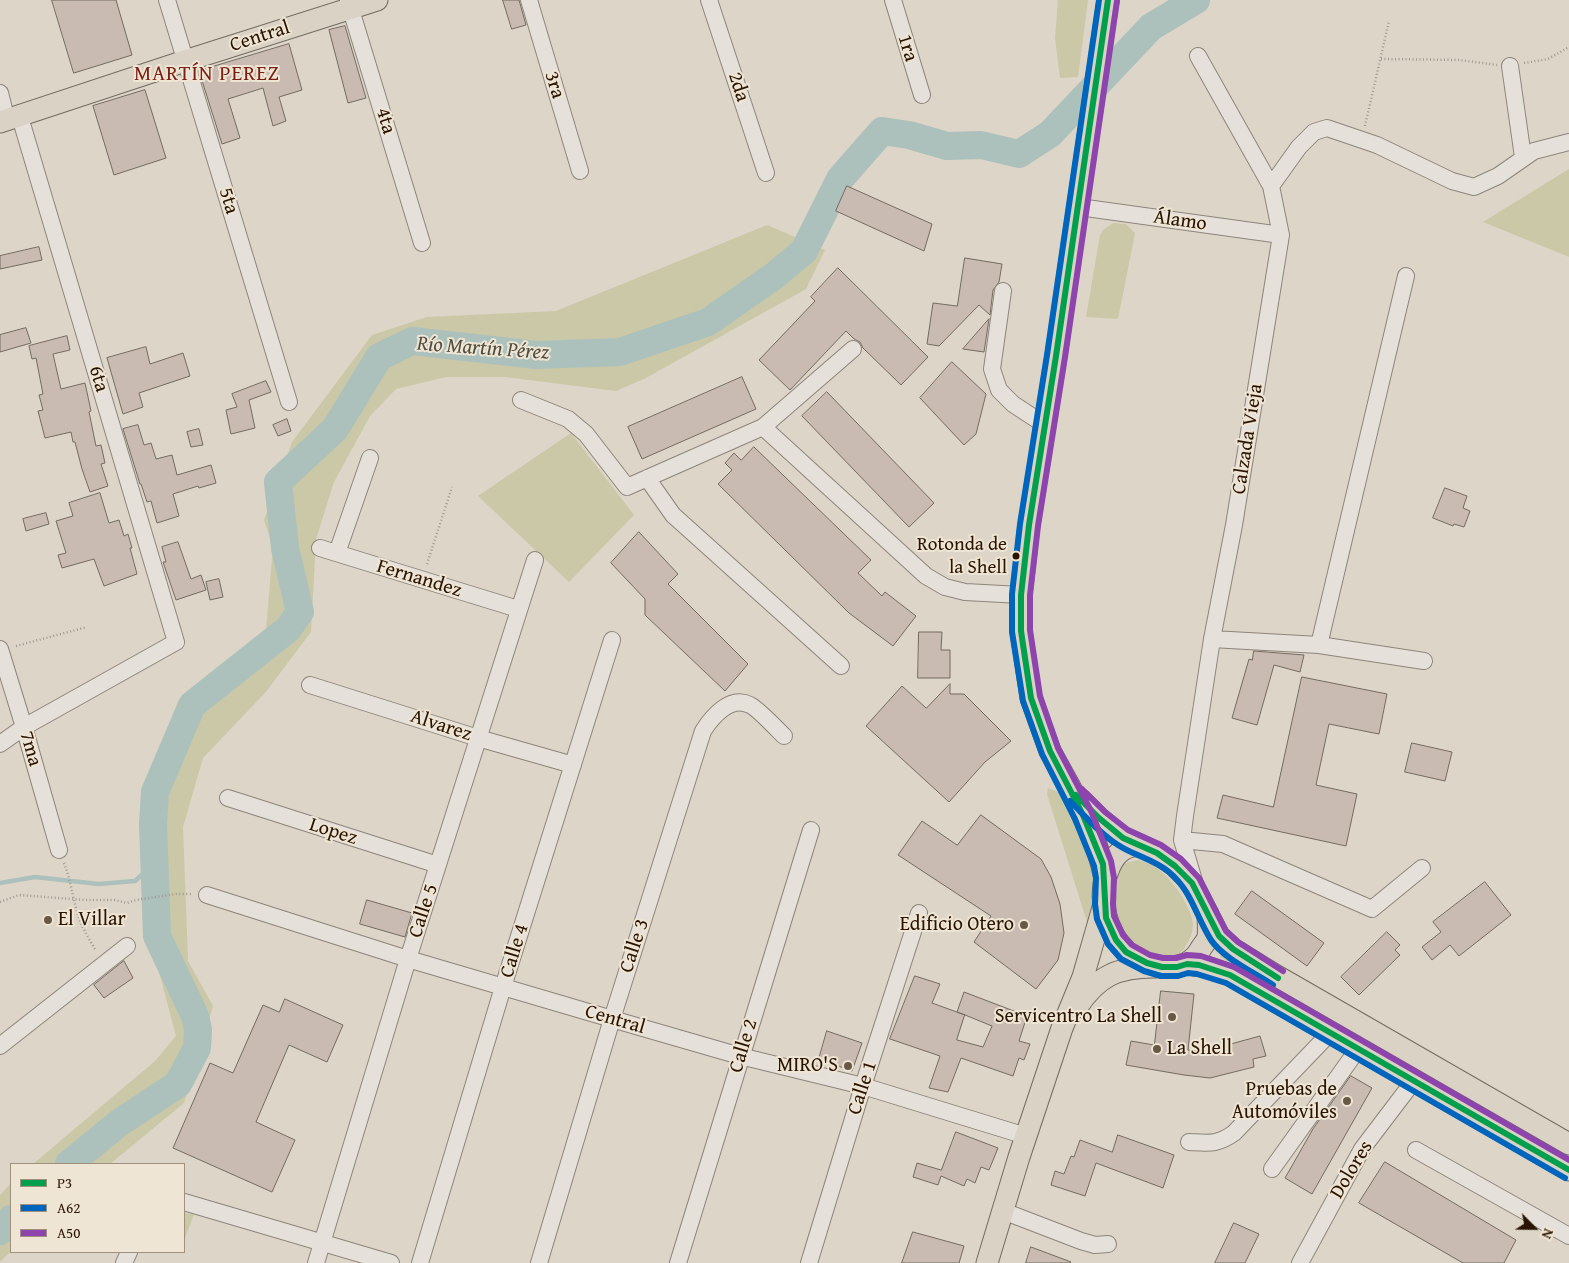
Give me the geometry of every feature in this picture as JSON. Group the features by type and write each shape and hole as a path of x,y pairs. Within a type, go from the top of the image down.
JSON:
{"main road":[{"name":"Central","path":"9,120 349,4 377,0"},
{"path":"1108,0 1021,595 1021,631 1031,698 1050,751 1070,787 1097,847 1105,878 1104,904 1106,918 1116,940 1126,952 1140,961 1162,967"},
{"path":"1070,787 1088,808 1113,830 1170,862 1185,875 1192,883 1219,936 1233,949 1569,1144"},
{"path":"1105,878 1110,865 1121,851 1143,848"},
{"path":"986,1263 1062,1028 1083,976 1104,904"},
{"path":"1062,1028 1090,992 1107,976 1134,968 1177,967 1187,964 1196,957 1208,936 1208,914"},
{"path":"1187,964 1207,967 1230,975 1413,1082 1569,1170"}],"street":[{"name":"5ta","path":"167,0 289,402"},
{"name":"3ra","path":"528,0 580,171"},
{"name":"2da","path":"709,0 766,174"},
{"name":"1ra","path":"893,0 922,95"},
{"name":"4ta","path":"349,4 422,243"},
{"name":"Calzada Vieja","path":"1198,56 1271,186 1280,235 1234,525 1212,639 1182,840 1192,877 1208,914"},
{"path":"1510,66 1523,158"},
{"name":"6ta","path":"0,93 176,642 24,727"},
{"path":"1271,186 1314,132 1327,128 1362,139 1452,181 1474,187 1498,176 1534,151 1569,142"},
{"name":"Álamo","path":"1078,207 1280,235"},
{"path":"1319,645 1406,276"},
{"path":"1003,291 992,369 999,390 1012,404 1045,425"},
{"path":"521,400 568,419 586,434 627,487 763,427 853,349"},
{"path":"763,427 926,576 946,587 965,592 1021,595"},
{"path":"337,553 370,458"},
{"path":"647,478 673,515 841,666"},
{"name":"Fernandez","path":"320,548 518,609"},
{"name":"Calle 5","path":"316,1263 408,959 535,560"},
{"path":"1212,639 1319,645 1424,661"},
{"name":"Calle 4","path":"420,1263 612,640"},
{"name":"7ma","path":"0,649 59,850"},
{"name":"Alvarez","path":"310,685 478,738 572,765"},
{"name":"Calle 3","path":"539,1263 612,1019 703,731 712,718 724,708 741,703 750,705 784,736"},
{"path":"0,744 24,727"},
{"name":"Lopez","path":"228,798 438,865"},
{"name":"Calle 2","path":"678,1263 810,830"},
{"path":"1143,848 1163,848 1182,840 1224,844 1372,909 1422,868"},
{"name":"Central","path":"207,895 408,959 740,1056 863,1086 1026,1136"},
{"name":"Calle 1","path":"809,1263 863,1086 919,913"},
{"path":"0,1046 127,946"},
{"path":"1189,1142 1217,1143 1234,1133 1330,1033"},
{"path":"1272,1169 1358,1049"},
{"name":"Dolores","path":"1300,1263 1362,1149 1413,1082"},
{"path":"1416,1150 1569,1236"},
{"path":"185,1202 391,1263"},
{"path":"1002,1211 1081,1241 1108,1244"}],"path":[{"path":"1362,139 1389,21"},
{"path":"1381,59 1460,60 1510,66 1548,59 1569,47"},
{"path":"423,580 452,487"},
{"path":"0,649 87,626"},
{"path":"69,874 81,924 103,965"},
{"path":"0,902 19,895 115,900 127,903 176,894"}],"shaded area":[{"path":"1058,0 1088,0 1078,77 1060,78 1055,38"},
{"path":"1569,169 1569,257 1483,222"},
{"path":"1113,223 1126,224 1135,233 1118,319 1086,317 1100,235 1103,230"},
{"path":"767,225 825,250 806,289 644,379 616,391 505,377 446,377 396,389 370,416 334,482 316,539 311,632 265,693 203,758 183,827 188,961 213,1006 184,1103 111,1163 34,1163 155,1061 176,1036 155,957 144,935 144,827 202,683 266,630 273,547 264,520 292,442 372,335 427,317 556,311"},
{"path":"571,433 634,515 569,582 478,496"},
{"path":"1048,788 1058,792 1069,806 1088,848 1096,874 1091,935 1047,794"},
{"path":"1138,860 1152,865 1159,870 1172,883 1188,908 1193,924 1192,931 1183,950 1175,956 1158,957 1145,952 1133,943 1123,930 1116,915 1111,885 1115,872 1122,865"},
{"path":"1221,954 1281,989 1279,991 1220,957"},
{"path":"10,1184 10,1252 0,1262 0,1195"},
{"path":"185,1213 194,1214 185,1238"}],"building":[{"path":"52,0 116,0 132,55 74,73"},
{"path":"503,0 519,0 526,25 512,29"},
{"path":"345,26 366,98 348,103 329,30"},
{"path":"289,44 302,90 279,97 286,121 273,126 263,88 228,99 240,138 222,144 199,71"},
{"path":"145,90 166,158 114,175 93,106"},
{"path":"847,186 932,224 924,251 836,211"},
{"path":"39,247 42,260 0,269 0,256"},
{"path":"965,258 1002,264 999,282 993,290 990,315 979,305 939,346 927,344 933,303 957,306"},
{"path":"838,268 928,357 901,385 863,348 860,342 846,331 790,390 759,360 815,301 811,297"},
{"path":"989,319 984,352 963,349"},
{"path":"26,328 31,343 0,352 0,335"},
{"path":"67,336 70,350 53,354 61,389 85,383 96,446 101,445 105,463 101,464 108,486 90,492 71,432 45,438 38,411 43,410 39,395 43,394 36,358 32,359 29,346"},
{"path":"146,347 150,364 183,353 190,376 139,393 143,407 123,414 107,358"},
{"path":"952,362 986,394 976,434 964,445 920,398"},
{"path":"742,377 756,409 642,459 628,427"},
{"path":"266,381 271,392 249,400 255,428 231,434 226,410 237,407 232,394"},
{"path":"827,392 934,503 909,527 802,416"},
{"path":"287,419 291,431 278,436 273,425"},
{"path":"138,425 144,445 151,443 156,459 172,455 177,475 211,465 216,483 199,488 198,486 173,494 179,516 157,523 151,501 147,502 140,484 123,429"},
{"path":"199,429 203,445 191,447 187,432"},
{"path":"754,447 871,560 858,573 882,596 885,592 916,616 893,646 849,613 718,484 732,470 725,463 734,453 741,460"},
{"path":"1445,488 1467,496 1463,508 1470,511 1464,527 1454,524 1453,526 1433,518"},
{"path":"100,493 109,523 119,520 124,536 128,534 137,574 104,586 94,559 62,568 58,555 66,553 56,521 73,516 69,503"},
{"path":"46,513 49,524 26,531 23,519"},
{"path":"639,532 678,574 668,584 748,664 725,691 645,615 645,599 611,563"},
{"path":"178,542 191,579 201,575 206,590 176,600 163,562 166,562 162,547"},
{"path":"219,579 223,597 210,600 206,582"},
{"path":"919,632 942,632 941,650 950,650 950,678 918,678"},
{"path":"1254,651 1304,655 1300,672 1274,665 1257,725 1232,718 1249,659 1252,660"},
{"path":"1302,677 1387,694 1379,734 1329,724 1316,785 1357,794 1346,846 1217,818 1223,795 1273,807"},
{"path":"950,684 950,694 964,694 1011,741 985,762 949,802 866,726 902,686 926,708"},
{"path":"1412,743 1452,752 1445,781 1405,772"},
{"path":"981,815 1041,859 1051,877 1060,904 1064,933 1058,960 1036,989 974,942 991,916 898,855 922,821 957,845"},
{"path":"1485,882 1511,915 1459,956 1450,945 1432,960 1422,947 1441,932 1433,922"},
{"path":"1252,891 1324,943 1307,966 1235,914"},
{"path":"367,900 412,913 405,937 360,924"},
{"path":"1387,932 1400,945 1395,950 1400,955 1359,995 1341,977"},
{"path":"124,961 133,978 104,998 94,985"},
{"path":"915,976 940,984 932,1003 965,1015 957,1012 964,992 1027,1016 1019,1041 1030,1044 1024,1060 1019,1058 1013,1076 961,1058 948,1092 929,1088 940,1056 890,1039","holes":["965,1015 992,1026 983,1047 957,1040"]},
{"path":"1161,991 1194,994 1188,1050 1205,1051 1260,1036 1266,1056 1253,1059 1254,1067 1210,1078 1126,1065 1131,1041 1154,1045"},
{"path":"285,999 343,1025 327,1062 289,1045 256,1122 295,1140 272,1192 173,1148 210,1063 233,1073 263,1005 279,1012"},
{"path":"827,1031 862,1043 852,1071 819,1059"},
{"path":"1351,1076 1372,1088 1312,1194 1285,1178 1313,1129"},
{"path":"956,1132 998,1148 989,1170 981,1167 975,1183 967,1179 964,1186 941,1176 938,1185 913,1177 917,1163 941,1170"},
{"path":"1118,1135 1174,1155 1163,1188 1096,1163 1085,1196 1051,1185 1055,1171 1064,1174 1071,1156 1074,1157 1080,1140 1112,1152"},
{"path":"1385,1162 1516,1240 1504,1263 1463,1263 1359,1203"},
{"path":"1234,1223 1259,1234 1245,1263 1215,1263"},
{"path":"913,1232 964,1246 959,1263 902,1263"},
{"path":"1031,1247 1071,1262 1026,1263"}],"waterway":[{"name":"Río Martín Pérez","path":"70,1163 119,1123 178,1084 197,1048 198,1030 195,1016 157,936 153,824 155,792 192,705 288,629 300,612 285,548 278,482 335,429 379,357 412,341 536,355 620,352 708,322 774,276 804,251 840,179 882,131 909,135 947,146 981,145 1019,154 1050,134 1151,27 1196,0"},
{"path":"0,883 35,877 99,884 135,881 154,864"},
{"name":"Río Martín Pérez","path":"0,1231 10,1220"}],"transit line":[{"name":"A62","path":"1099,0 1047,355 1020,524 1012,594 1012,632 1023,701 1042,754 1075,819 1094,866 1097,919 1108,944 1121,959 1144,971 1161,976 1178,976 1188,973 1226,983 1565,1178"},
{"name":"P3","path":"1108,0 1056,356 1029,525 1021,595 1021,631 1031,698 1050,751 1083,815 1103,864 1106,918 1116,940 1126,952 1147,963 1162,967 1177,967 1187,964 1199,965 1230,975 1569,1170"},
{"name":"A50","path":"1117,1 1065,357 1038,526 1030,595 1030,630 1040,696 1058,748 1091,811 1111,861 1114,878 1114,916 1123,935 1132,945 1150,955 1163,958 1176,958 1187,955 1201,956 1234,967 1569,1160"},
{"name":"A50","path":"1082,789 1105,812 1128,830 1161,845 1181,859 1199,878 1226,931 1238,942 1283,971"},
{"name":"P3","path":"1076,795 1123,838 1157,853 1175,866 1192,883 1219,936 1233,949 1278,978"},
{"name":"A62","path":"1070,801 1111,841 1157,864 1177,879 1216,947 1231,959 1273,985"}],"place":[{"name":"Rotonda de la Shell","path":"1016,556"},
{"name":"El Villar","path":"48,920"},
{"name":"Edificio Otero","path":"1024,925"},
{"name":"Servicentro La Shell","path":"1172,1017"},
{"name":"La Shell","path":"1157,1049"},
{"name":"MIRO'S","path":"848,1066"},
{"name":"Pruebas de Automóviles","path":"1347,1101"}],"district":[{"name":"MARTÍN PEREZ","path":"207,75"}]}
